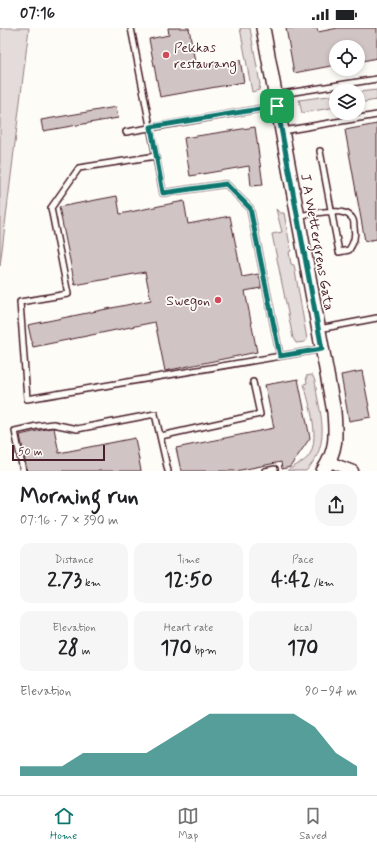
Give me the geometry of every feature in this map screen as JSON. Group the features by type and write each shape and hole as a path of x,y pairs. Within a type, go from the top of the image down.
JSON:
{"street":[{"name":"J A Wettergrens Gata","path":"263,28 334,412 336,436 326,466"},
{"path":"326,466 352,471"}],"lane":[{"path":"132,28 163,193 226,184 250,208 280,356"},
{"path":"126,132 377,79"},
{"path":"282,132 377,115"},
{"path":"298,216 330,212 346,213 353,218 355,242 349,250 339,252 330,212 320,151"},
{"path":"156,156 79,168 51,208 68,294 20,302 27,400 322,349"},
{"path":"318,329 377,318"},
{"path":"161,436 260,414 254,382"},
{"path":"23,471 16,431 53,424 77,429 155,414 168,471"},
{"path":"264,471 275,469"}],"shaded area":[{"path":"0,28 29,28 0,266"},
{"path":"240,28 250,28 260,84 259,90 252,92"},
{"path":"377,90 377,100 365,102 365,91"},
{"path":"329,96 329,108 302,113 299,100"},
{"path":"276,209 280,213 284,213 291,251 289,252 291,264 294,265 307,339 305,342 296,343 293,338 272,234 282,232"},
{"path":"312,375 315,382 321,415 321,444 313,462 306,471 287,471 307,458 314,442 313,422 304,384 307,383 306,376"}],"building":[{"path":"168,28 189,28 196,68 240,60 244,82 160,97 149,39 169,35"},
{"path":"286,28 317,28 318,32 338,28 377,28 377,58 365,61 365,40 329,40 329,66 294,73"},
{"path":"116,107 118,118 43,131 41,120"},
{"path":"377,124 377,239 365,241 345,130"},
{"path":"255,127 263,185 251,186 249,166 190,176 184,138"},
{"path":"117,196 120,214 184,201 188,224 230,216 242,277 258,274 261,281 261,288 245,291 257,352 165,371 155,322 33,347 28,325 151,300 145,272 75,285 59,207"},
{"path":"362,371 371,417 349,421 341,375"},
{"path":"298,379 310,438 290,467 282,469 281,462 236,471 181,471 176,448 274,428 265,385"},
{"path":"54,428 59,453 135,438 141,471 27,471 20,435"}],"place":[{"name":"Pekkas restaurang","path":"166,55"},
{"name":"Swegon","path":"218,300"}],"route":[{"path":"277,106 322,349 280,356 250,208 226,184 163,193 151,127 277,106"}]}
